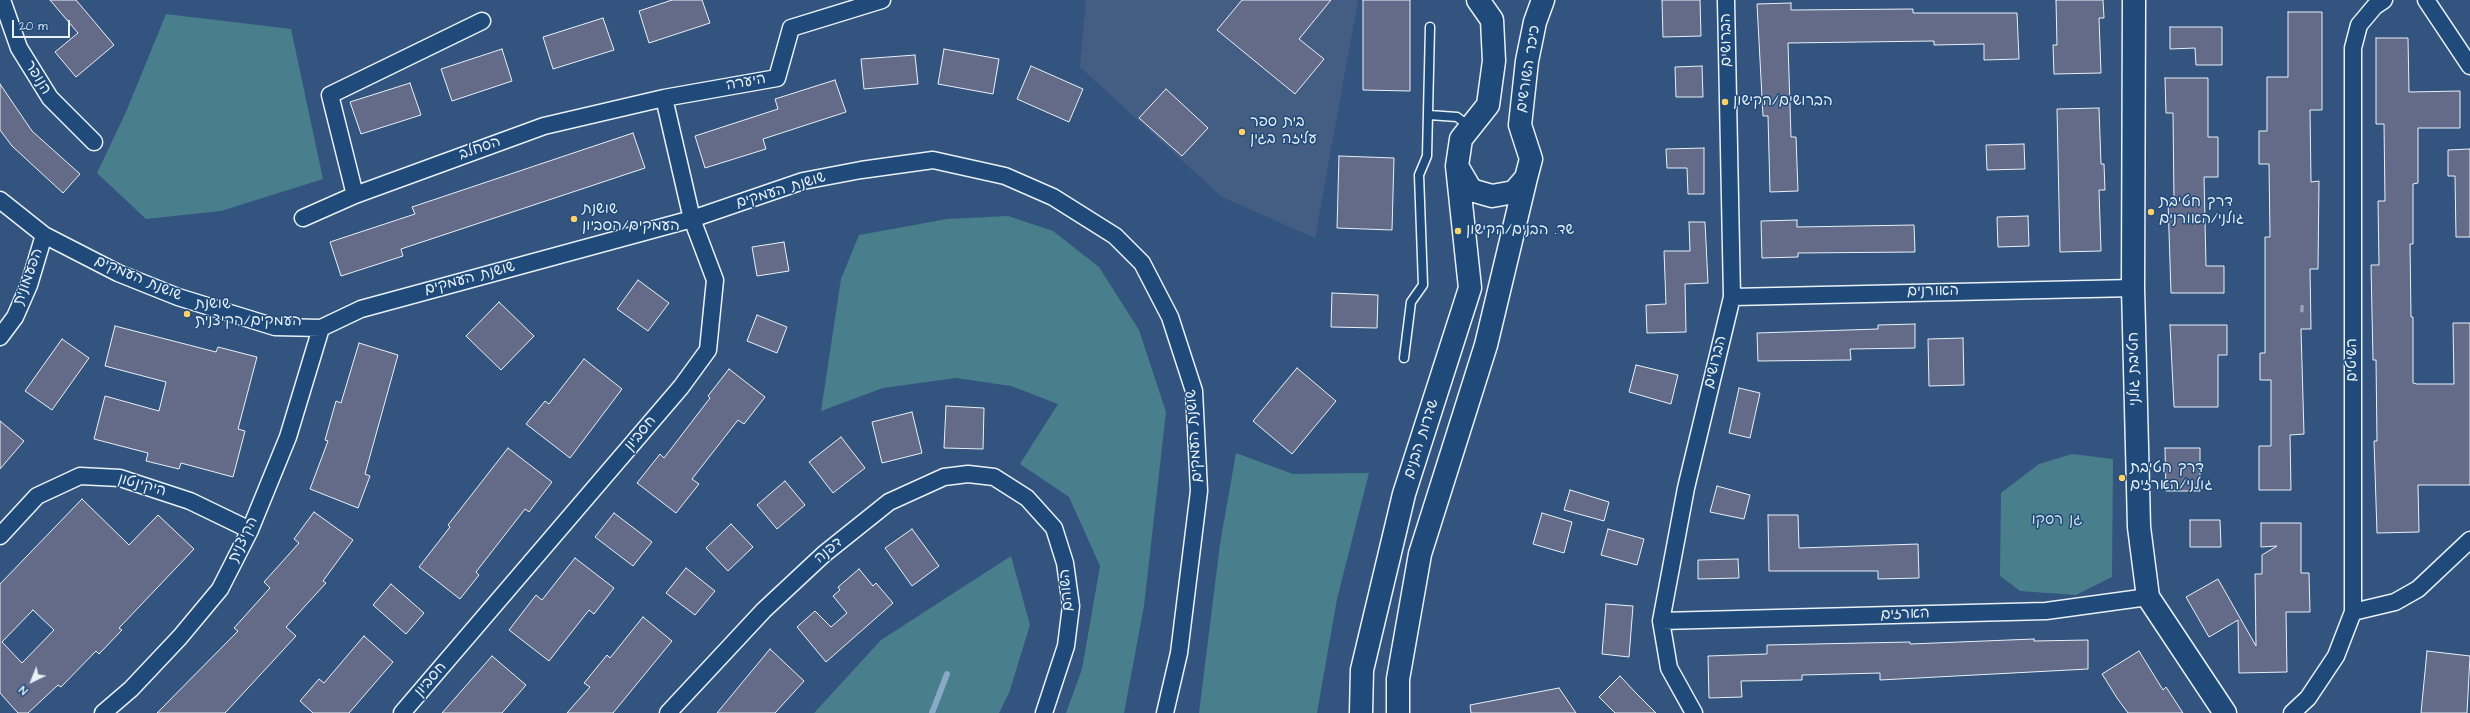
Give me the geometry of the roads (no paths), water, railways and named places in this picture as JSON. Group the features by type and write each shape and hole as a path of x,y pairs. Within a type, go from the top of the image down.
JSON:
{"main road":[{"path":"1457,166 1461,139 1488,105 1494,61 1492,20 1478,0"},
{"name":"כיכר השורשים","path":"1457,166 1471,190 1492,196 1514,192 1526,178 1531,159 1520,125 1526,61 1535,22 1543,0"},
{"name":"חטיבת גולני","path":"2134,0 2133,288 2139,527 2148,597 2225,713"},
{"name":"שדרות הבנים","path":"1361,713 1362,670 1404,494 1470,288 1457,166"},
{"path":"1398,713 1398,679 1420,554 1486,345 1526,178"}],"street":[{"name":"הנופר","path":"2,0 19,48 50,98 94,142"},
{"name":"היערה","path":"664,98 776,78 791,28 882,0"},
{"name":"הברושים","path":"1694,713 1669,668 1661,621 1686,488 1732,297 1726,0"},
{"name":"השיטים","path":"2292,713 2308,698 2336,656 2353,612 2354,48 2359,25 2375,6 2384,0"},
{"path":"2426,0 2470,66"},
{"path":"355,195 330,95 482,21"},
{"name":"הסחלב","path":"303,218 355,195 544,126 664,98"},
{"name":"חסביון","path":"402,713 681,387 708,350 715,280 692,219 664,98"},
{"name":"שושנת העמקים","path":"0,200 44,235 118,273 178,297 275,326 321,328 361,309 692,219 803,181 861,170 933,160 1005,176 1053,197 1115,236 1142,263 1170,317 1194,391 1199,491 1179,653 1164,713"},
{"name":"הפעמונית","path":"0,337 14,317 29,285 44,235"},
{"name":"האורנים","path":"1732,297 2133,288"},
{"name":"הקיצנית","path":"103,713 132,689 180,637 220,589 250,530 288,437 321,328"},
{"name":"דפנה","path":"668,713 764,610 824,554 889,502 944,477 968,474 994,477 1027,498"},
{"name":"היקינטון","path":"0,536 37,496 80,476 120,478 190,501 250,530"},
{"name":"השוהם","path":"1027,498 1054,528 1065,563 1070,606 1066,646 1044,713"},
{"path":"2353,612 2395,602 2418,588 2470,540"},
{"name":"הארזים","path":"1661,621 2046,611 2148,597"}],"lane":[{"path":"1404,358 1411,302 1423,285 1419,175 1427,156 1430,27"},
{"path":"1429,115 1457,117 1470,127"}],"waterway":[{"path":"932,713 947,674"}],"place":[{"name":"הברושים/הקישון","path":"1725,102"},
{"name":"בית ספר עליזה בגין","path":"1242,132"},
{"name":"דרך חטיבת גולני/האורנים","path":"2151,212"},
{"name":"שושנת העמקים/הסביון","path":"574,219"},
{"name":"שד. הבנים/הקישון","path":"1458,231"},
{"name":"שושנת העמקים/הקיצנית","path":"187,314"},
{"name":"דרך חטיבת גולני/הארזים","path":"2122,478"}],"park label":[{"name":"גן רסקו","path":"2057,521"}]}
